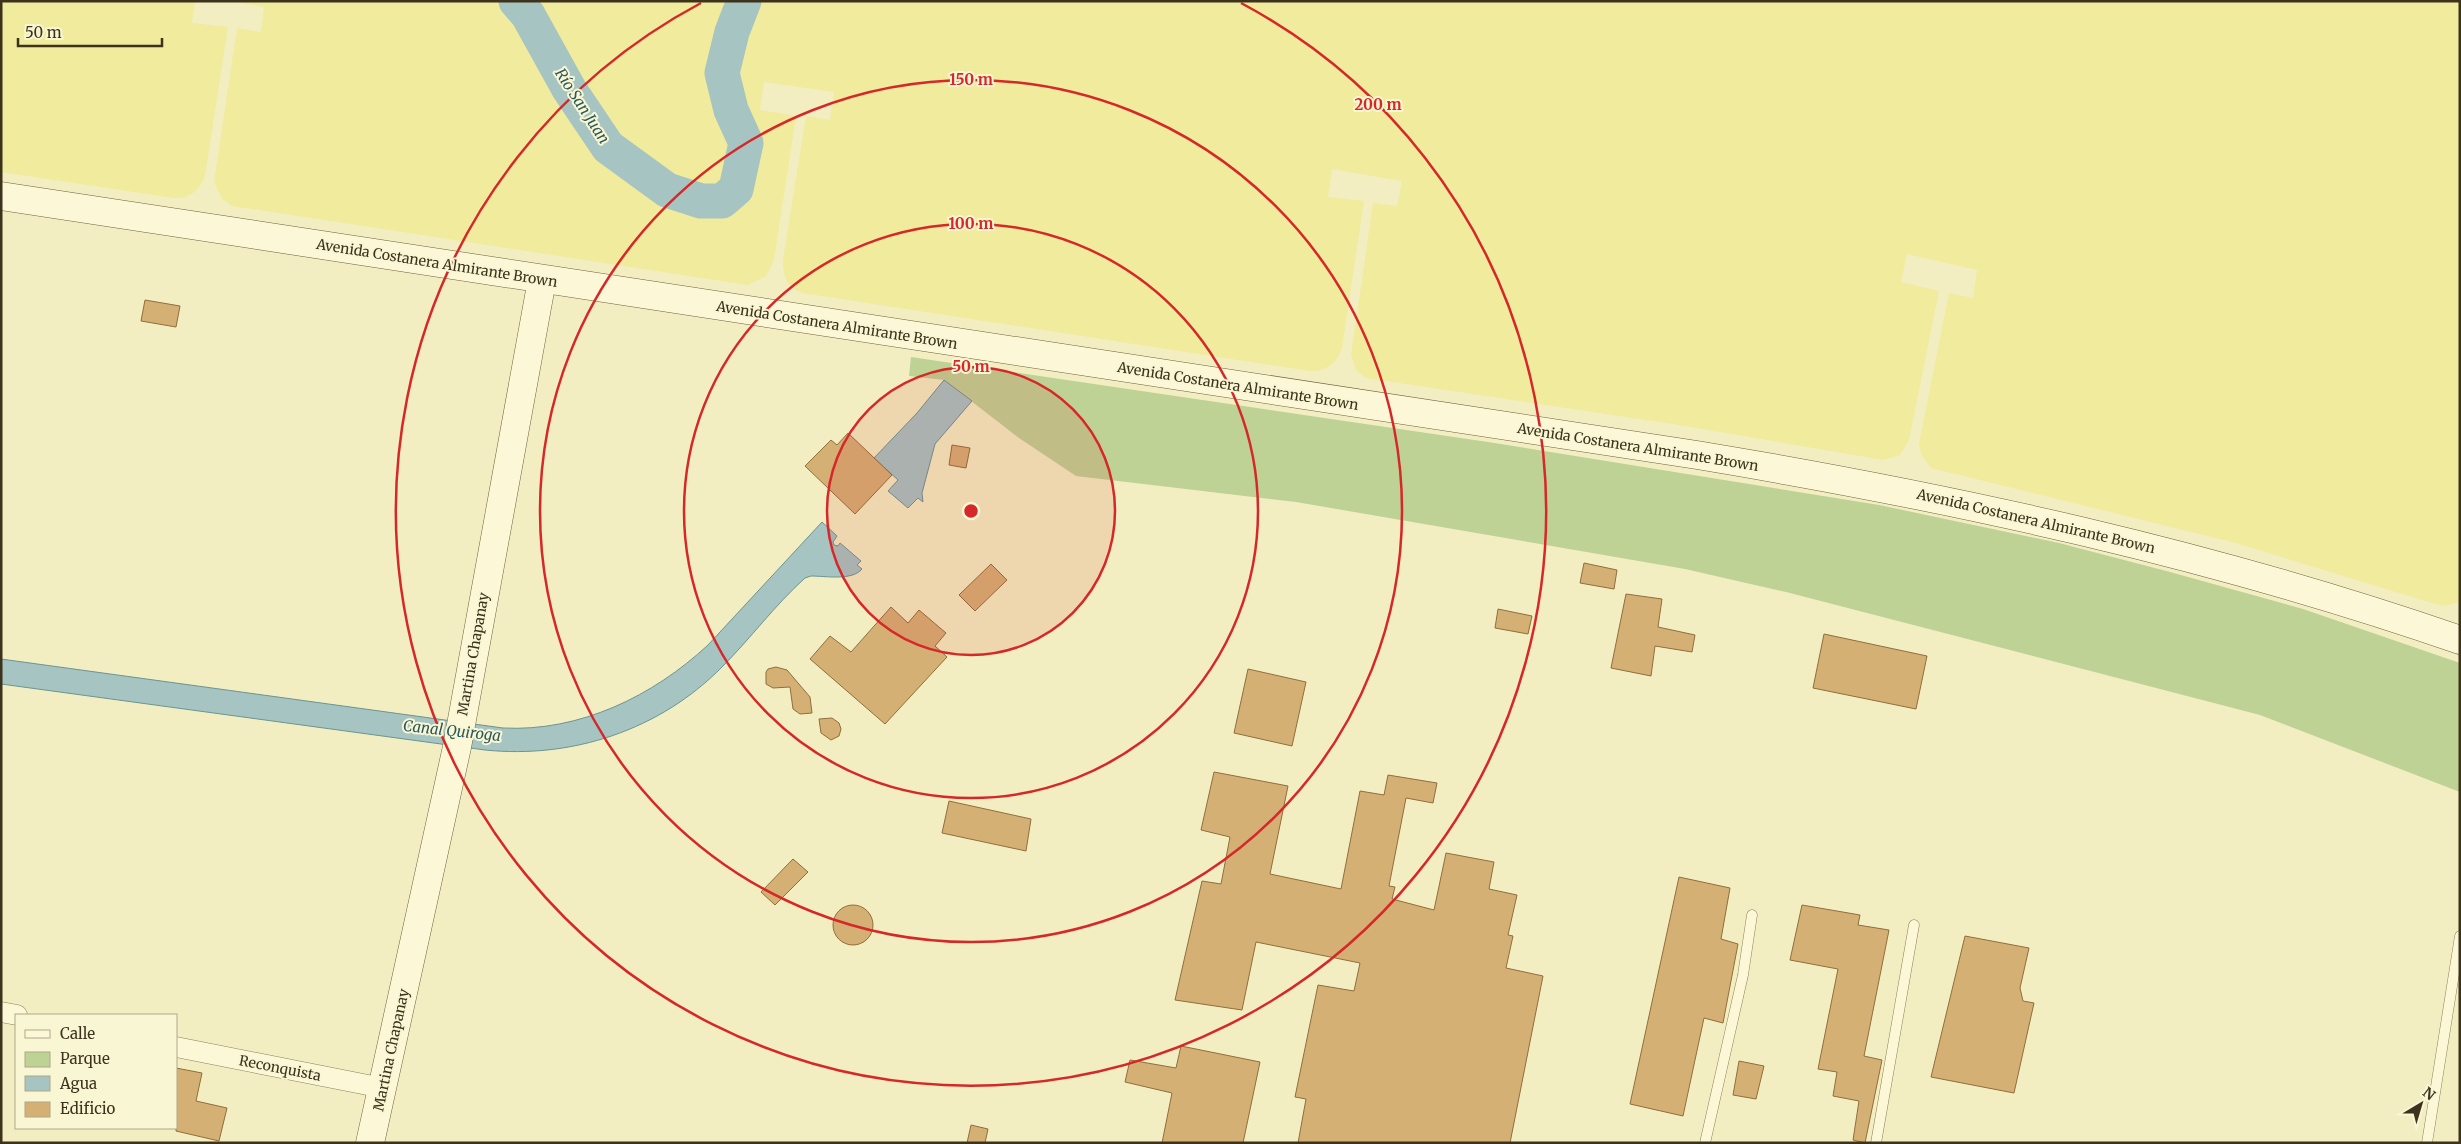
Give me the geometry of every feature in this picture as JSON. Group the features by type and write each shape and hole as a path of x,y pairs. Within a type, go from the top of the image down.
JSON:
{"main road":[{"name":"Avenida Costanera Almirante Brown","path":"1,196 1658,449 1852,481 2026,517 2147,546 2326,597 2460,640"},
{"name":"Martina Chapanay","path":"370,1143 457,747 542,280"}],"street":[{"path":"1,1012 15,1015"},
{"name":"Reconquista","path":"178,1047 383,1088"}],"lane":[{"path":"1705,1143 1743,974 1752,915"},
{"path":"1876,1143 1914,925"},
{"path":"2427,1143 2460,936"}],"green space":[{"path":"911,357 1488,442 1879,505 2059,543 2303,609 2460,663 2460,792 2260,715 1786,592 1685,569 1296,502 1076,476 1019,438 944,380 909,376"}],"sand":[{"path":"1,1 195,1 192,23 228,27 205,176 197,189 184,197 174,198 1,172"},
{"path":"231,1 2460,1 2460,602 2445,606 2435,604 2232,542 1931,468 1922,456 1919,444 1949,293 1973,298 1977,270 1907,254 1901,282 1939,291 1909,440 1900,455 1883,460 1679,425 1366,378 1356,370 1351,355 1373,203 1397,206 1402,181 1332,169 1328,197 1364,201 1342,348 1334,362 1321,370 1310,371 802,293 793,288 786,280 783,270 783,259 806,116 830,120 834,92 764,82 760,110 796,116 774,260 766,276 748,285 232,206 222,199 214,182 237,28 261,32 264,7"}],"water":[{"path":"944,380 972,401 935,444 922,493 923,502 918,498 908,508 888,491 898,480 874,458 917,413"},
{"name":"Canal Quiroga","path":"822,522 837,536 833,542 834,545 838,546 840,543 861,561 857,565 862,569 858,573 845,576 811,576 805,578 783,599 722,667 698,689 671,708 643,723 613,736 582,744 550,750 518,752 485,750 1,684 1,659 503,728 532,728 560,724 587,717 639,695 687,663 708,645"}],"building":[{"path":"145,300 180,306 176,327 141,321"},
{"path":"848,433 892,475 855,514 805,466 831,440 837,445"},
{"path":"952,445 970,448 966,468 949,465"},
{"path":"1584,563 1617,570 1614,589 1580,583"},
{"path":"991,564 1007,580 975,611 959,595"},
{"path":"1626,594 1662,599 1658,627 1695,635 1692,652 1655,646 1651,676 1611,668"},
{"path":"891,607 908,623 919,610 946,633 935,646 947,657 885,724 810,659 830,636 851,652"},
{"path":"1498,609 1532,616 1528,634 1495,628"},
{"path":"1824,634 1927,656 1916,709 1813,688"},
{"path":"776,667 787,670 810,697 812,713 800,714 793,709 790,687 773,688 766,684 766,672 768,669"},
{"path":"1248,669 1306,682 1292,746 1234,733"},
{"path":"832,718 839,723 841,729 839,736 831,740 821,733 819,719"},
{"path":"1214,772 1288,786 1270,874 1341,889 1360,791 1384,795 1388,775 1437,783 1433,803 1406,798 1389,886 1395,887 1392,899 1434,910 1446,853 1494,862 1489,889 1517,895 1508,935 1513,936 1506,968 1543,976 1510,1143 1298,1143 1306,1099 1295,1097 1318,985 1354,991 1360,963 1256,942 1242,1010 1175,1000 1202,881 1221,884 1230,837 1201,830"},
{"path":"949,801 1031,819 1026,851 942,833"},
{"path":"793,859 808,872 775,905 761,892"},
{"path":"1679,877 1730,888 1721,939 1738,944 1723,1023 1704,1018 1683,1116 1630,1104"},
{"path":"853,905 864,908 870,914 873,925 870,936 864,942 853,945 842,942 836,936 833,925 836,914 842,908"},
{"path":"1802,905 1860,915 1858,925 1889,930 1864,1056 1882,1060 1865,1143 1853,1140 1859,1101 1833,1096 1837,1072 1818,1069 1838,969 1790,960"},
{"path":"1965,936 2029,948 2020,988 2023,1001 2034,1003 2014,1093 1931,1077"},
{"path":"1181,1046 1260,1062 1243,1143 1162,1143 1172,1093 1125,1082 1130,1060 1176,1068"},
{"path":"1739,1061 1764,1066 1756,1099 1733,1095"},
{"path":"178,1068 202,1073 196,1101 227,1108 219,1141 176,1131 178,1129"},
{"path":"971,1125 988,1129 985,1143 967,1143"}],"waterway":[{"name":"Río San Juan","path":"516,1 528,15 569,89 608,147 667,190 701,201 722,201 736,189 746,143 731,110 722,73 732,32 744,1"}]}
